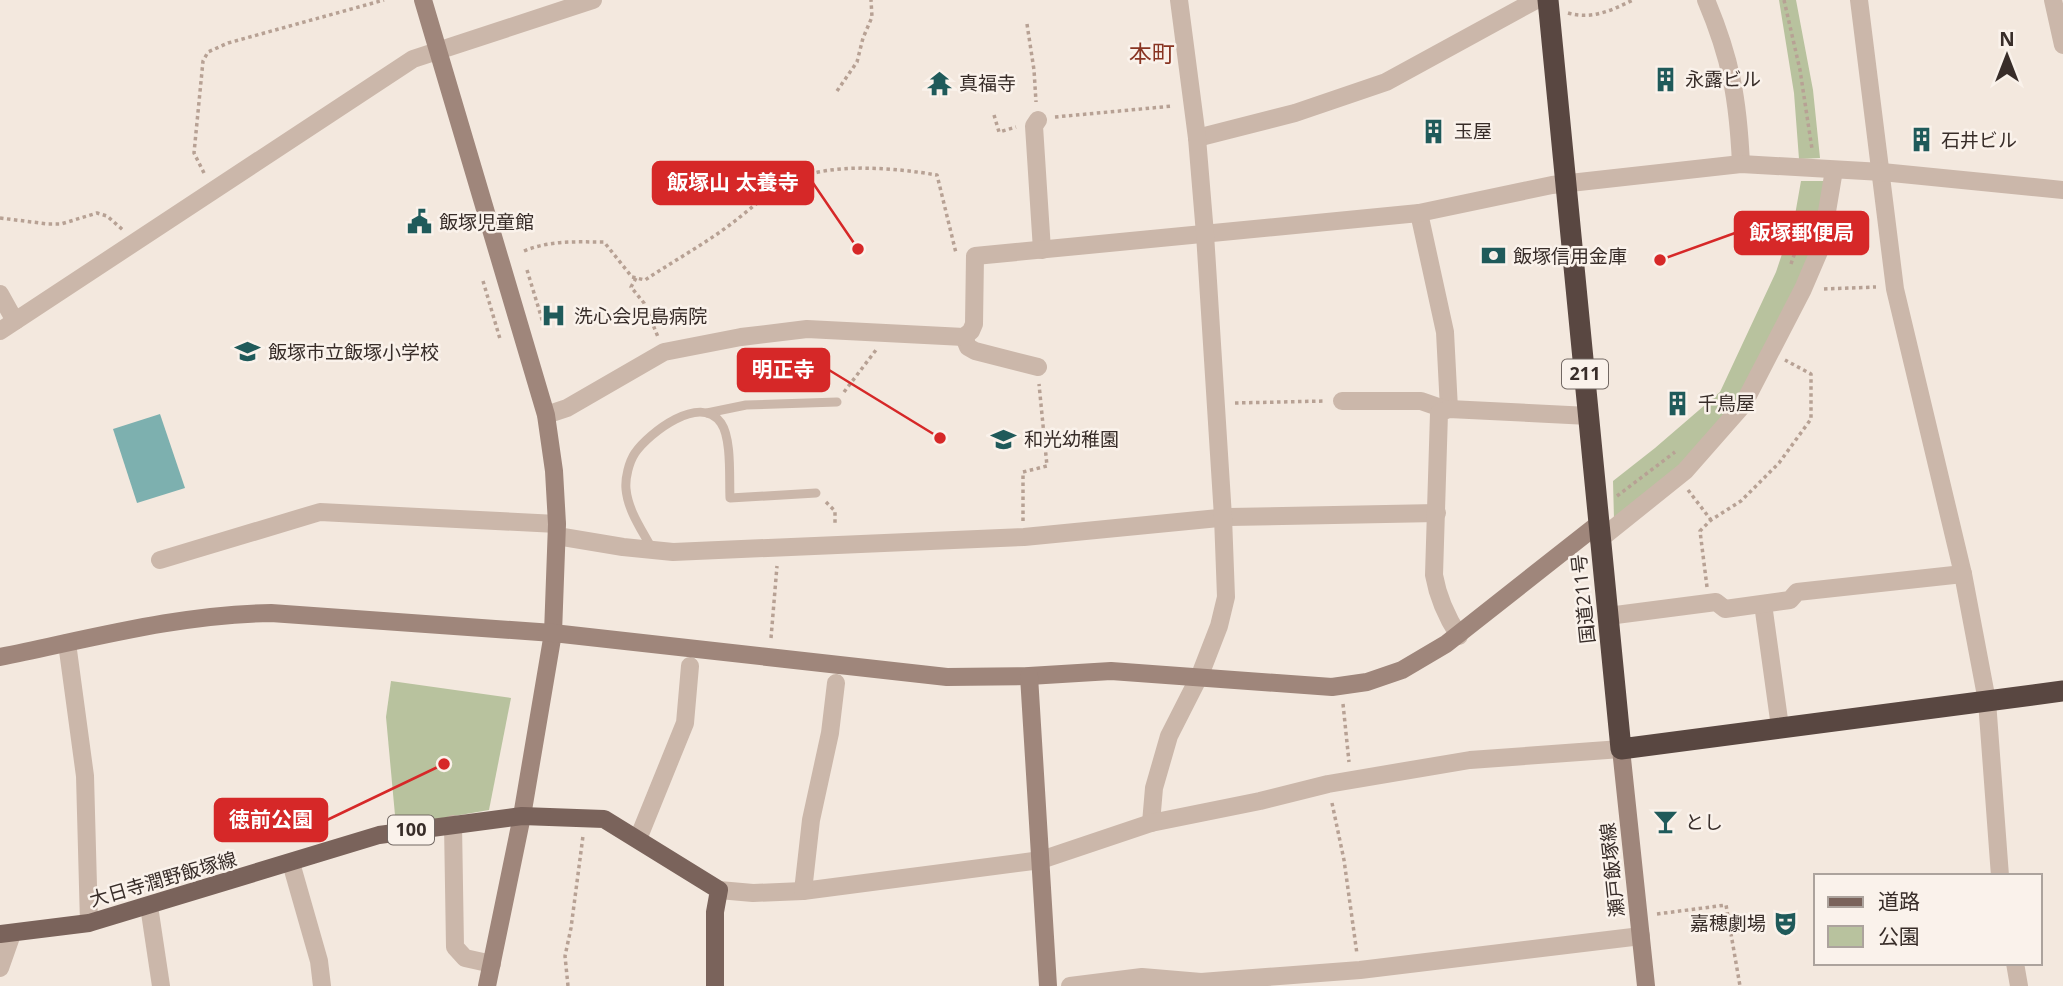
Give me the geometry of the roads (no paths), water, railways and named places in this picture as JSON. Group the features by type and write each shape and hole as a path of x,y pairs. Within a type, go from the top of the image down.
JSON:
{"highway":[{"name":"国道211号","path":"1555,6 1566,183 1621,749"},
{"path":"1621,749 2063,691"}],"main road":[{"name":"大日寺潤野飯塚線","path":"6,934 89,923 379,835 522,816 604,819 719,890"},
{"path":"715,986 715,912 719,890"}],"street":[{"path":"423,0 546,415 554,471 557,530 553,633 522,816 487,986"},
{"path":"0,294 8,326 413,59 567,4 593,0"},
{"path":"1151,823 1154,788 1169,736 1200,675 1219,626 1226,597 1205,234 1197,138 1179,0"},
{"path":"1197,138 1296,113 1386,82 1536,0"},
{"path":"1706,0 1724,43 1736,94 1741,164"},
{"path":"1859,0 1895,285 1963,574 1987,701 2000,874"},
{"path":"2053,0 2063,45"},
{"path":"1038,120 1034,126 1042,250"},
{"path":"546,415 567,408 664,352 741,337 807,329 964,337 974,324 975,256 1419,213 1566,183 1741,164 1882,172 2063,190"},
{"path":"0,657 231,614 271,613 553,633 947,677 1111,671 1200,675 1332,687 1367,681 1402,670 1459,636 1598,532 1678,477 1743,405 1770,353 1821,247 1834,170"},
{"path":"1419,213 1445,332 1447,409"},
{"path":"964,337 968,347 975,352 1038,368"},
{"path":"1342,401 1421,401 1447,409 1589,416"},
{"path":"1447,409 1439,413 1437,418 1434,575 1437,596 1459,636"},
{"path":"160,560 320,512 557,530 673,552 1024,537 1223,517 1437,513"},
{"path":"1608,615 1716,602 1726,609 1790,600 1797,592 1963,574"},
{"path":"1763,604 1780,727"},
{"path":"67,643 85,776 89,923"},
{"path":"638,839 685,723 690,666"},
{"path":"1029,676 1048,986"},
{"path":"803,891 811,820 830,733 836,683"},
{"path":"719,890 753,893 803,891 1041,860 1151,823 1261,801 1351,779 1471,761 1621,749"},
{"name":"瀬戸飯塚線","path":"1621,749 1646,986"},
{"path":"453,824 455,947 465,958 492,964"},
{"path":"290,863 319,961 321,986"},
{"path":"149,906 161,986"},
{"path":"0,968 6,934"},
{"path":"1070,986 1142,977 1201,982 1361,978 1641,936"},
{"path":"2015,965 2019,986"}],"lane":[{"path":"653,550 631,510 626,489 633,455 661,427 685,415 746,405 837,401"},
{"path":"707,413 721,422 724,429 730,498 816,493"}],"water":[{"path":"160,414 185,488 137,503 113,429"}],"place":[{"name":"永露ビル","path":"1665,79"},
{"name":"真福寺","path":"939,83"},
{"name":"玉屋","path":"1434,131"},
{"name":"石井ビル","path":"1921,140"},
{"name":"飯塚児童館","path":"419,222"},
{"name":"飯塚山 太養寺","path":"858,249"},
{"name":"飯塚信用金庫","path":"1493,256"},
{"name":"飯塚郵便局","path":"1660,260"},
{"name":"洗心会児島病院","path":"554,316"},
{"name":"飯塚市立飯塚小学校","path":"248,352"},
{"name":"千鳥屋","path":"1678,403"},
{"name":"明正寺","path":"940,438"},
{"name":"和光幼稚園","path":"1004,439"},
{"name":"徳前公園","path":"444,764"},
{"name":"とし","path":"1665,822"},
{"name":"嘉穂劇場","path":"1786,923"}],"district":[{"name":"本町","path":"1152,54"}]}
